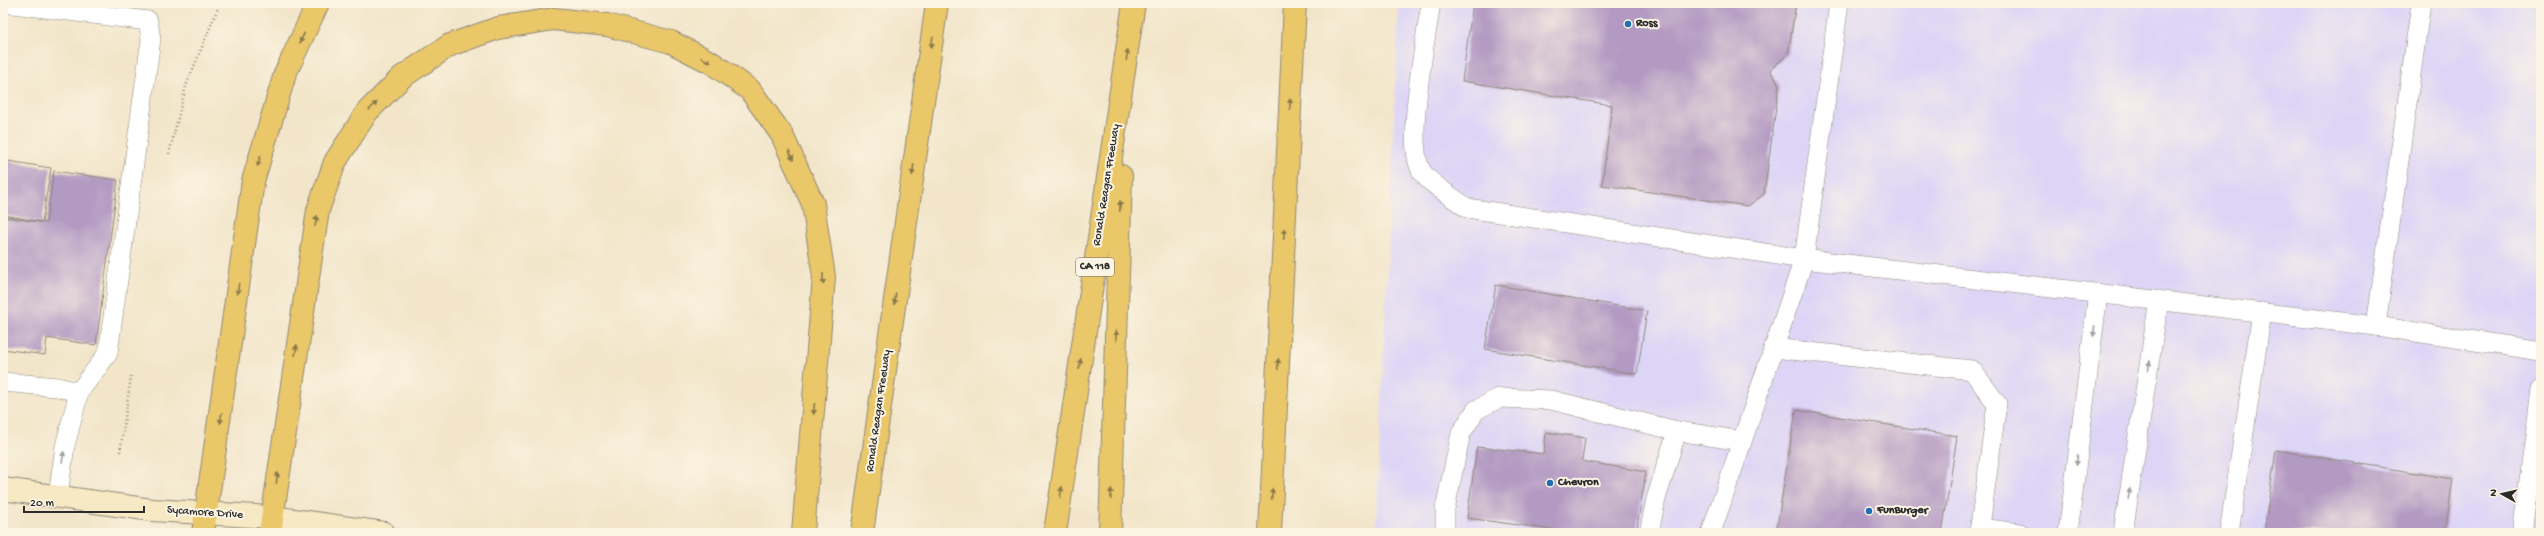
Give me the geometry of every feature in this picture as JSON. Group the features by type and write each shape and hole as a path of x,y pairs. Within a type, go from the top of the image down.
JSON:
{"highway":[{"path":"205,523 253,181 285,74 318,3"},
{"name":"Ronald Reagan Freeway","path":"862,533 937,3"},
{"name":"Ronald Reagan Freeway","path":"1055,532 1134,3"},
{"path":"1270,533 1295,3"},
{"path":"271,525 318,210 335,162 367,112 402,77 450,45 498,28 554,19 607,25 671,42 712,63 750,90 782,135 813,204 824,277 808,496 803,533"},
{"path":"1110,533 1124,78"}],"main road":[{"name":"Sycamore Drive","path":"3,489 152,510 205,523 271,525 384,533"}],"lane":[{"path":"5,3 148,21 151,39 108,353 79,392 65,446 58,496"},
{"path":"1431,3 1415,123 1416,159 1422,173 1467,208 1804,259 2376,326 2541,351"},
{"path":"1712,533 1804,259 1839,3"},
{"path":"2376,326 2421,3"},
{"path":"2068,533 2098,293"},
{"path":"2123,533 2159,300"},
{"path":"2229,533 2262,312"},
{"path":"1774,348 1972,370 1997,404 1979,530 2020,533"},
{"path":"3,382 57,387 79,392"},
{"path":"2522,533 2541,390"},
{"path":"1445,533 1445,509 1461,433 1476,410 1499,398 1551,400 1677,431 1742,441"},
{"path":"1649,533 1656,499 1677,431"}],"shaded area":[{"path":"1399,3 2541,3 2541,533 1376,533"}],"building":[{"path":"1473,3 1796,3 1788,54 1770,70 1779,85 1764,194 1748,206 1602,185 1612,105 1462,81"},
{"path":"8,161 51,168 42,222 3,215 3,190"},
{"path":"54,171 118,180 96,345 47,338 45,355 3,349 3,217 46,223"},
{"path":"1496,285 1647,311 1637,374 1485,349"},
{"path":"1796,410 1957,436 1942,533 1776,533"},
{"path":"1546,432 1585,438 1582,461 1646,472 1636,533 1577,533 1467,518 1477,447 1544,454"},
{"path":"2276,450 2453,479 2445,533 2264,533"}],"place":[{"name":"Ross","path":"1628,24"},
{"name":"Chevron","path":"1550,483"},
{"name":"FunBurger","path":"1869,511"}]}
